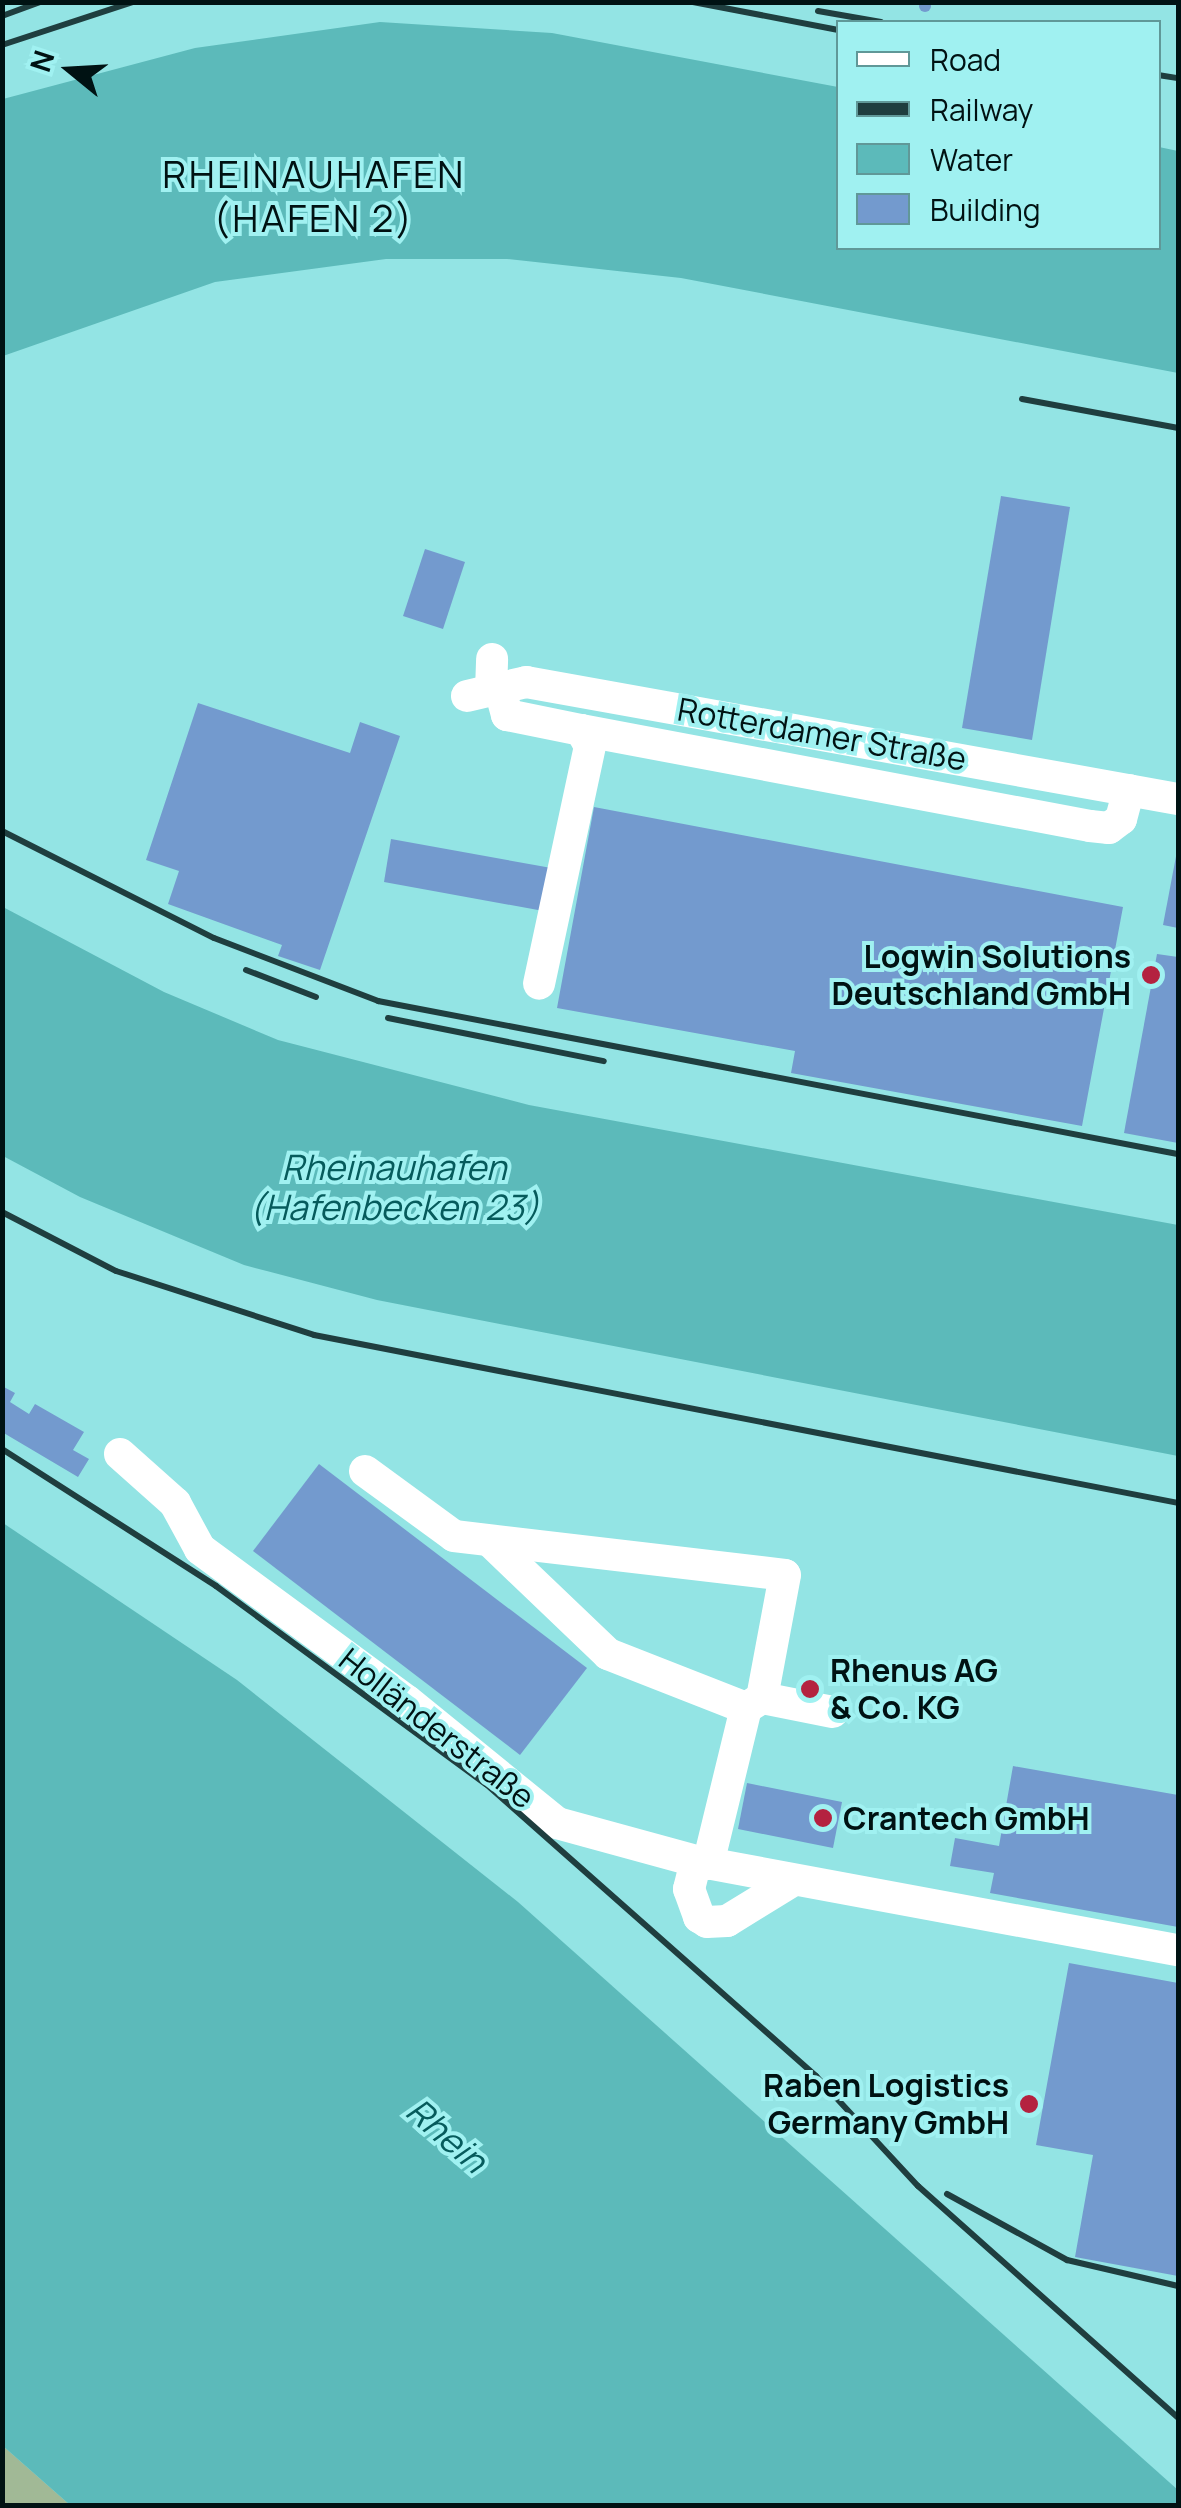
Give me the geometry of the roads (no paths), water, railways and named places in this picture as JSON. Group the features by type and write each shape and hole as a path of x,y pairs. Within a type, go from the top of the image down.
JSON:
{"street":[{"name":"Rotterdamer Straße","path":"581,730 516,720 502,708 487,684 526,682 1178,799"},
{"path":"581,730 1090,826 1109,828 1121,819 1130,790"},
{"path":"539,984 590,746 581,730"},
{"name":"Holländerstraße","path":"120,1454 175,1503 200,1549 407,1701 558,1823 702,1863 1178,1950"},
{"path":"366,1470 454,1536 494,1544 785,1575 754,1703 702,1863 689,1890 698,1918 707,1922 727,1920 794,1880"},
{"path":"494,1544 608,1654 754,1703 833,1712"}],"water":[{"path":"380,22 552,33 836,87 836,250 1161,250 1161,147 1178,151 1178,373 681,278 507,259 386,259 215,282 3,356 3,99 195,48"},
{"name":"Rheinauhafen (Hafenbecken 23)","path":"3,907 164,992 278,1040 529,1105 1178,1225 1178,1456 377,1300 244,1265 80,1197 3,1156"},
{"name":"Rhein","path":"3,1523 237,1680 518,1902 1178,2490 1178,2505 70,2505 3,2446"}],"railway":[{"path":"2,16 40,2"},
{"path":"2,45 133,2"},
{"path":"693,2 836,30"},
{"path":"818,11 870,20"},
{"path":"1161,75 1178,78"},
{"path":"1022,399 1178,428"},
{"path":"2,831 214,938 378,1001 1178,1154"},
{"path":"246,970 316,997"},
{"path":"388,1018 604,1061"},
{"path":"2,1212 116,1271 314,1335 1178,1503"},
{"path":"2,1449 216,1586 486,1784 816,2076 918,2186 1178,2418"},
{"path":"947,2194 1067,2260 1178,2286"}],"place":[{"name":"Logwin Solutions Deutschland GmbH","path":"1151,975"},
{"name":"Rhenus AG & Co. KG","path":"810,1689"},
{"name":"Crantech GmbH","path":"823,1818"},
{"name":"Raben Logistics Germany GmbH","path":"1029,2104"}],"district":[{"name":"RHEINAUHAFEN (HAFEN 2)","path":"314,196"}]}
